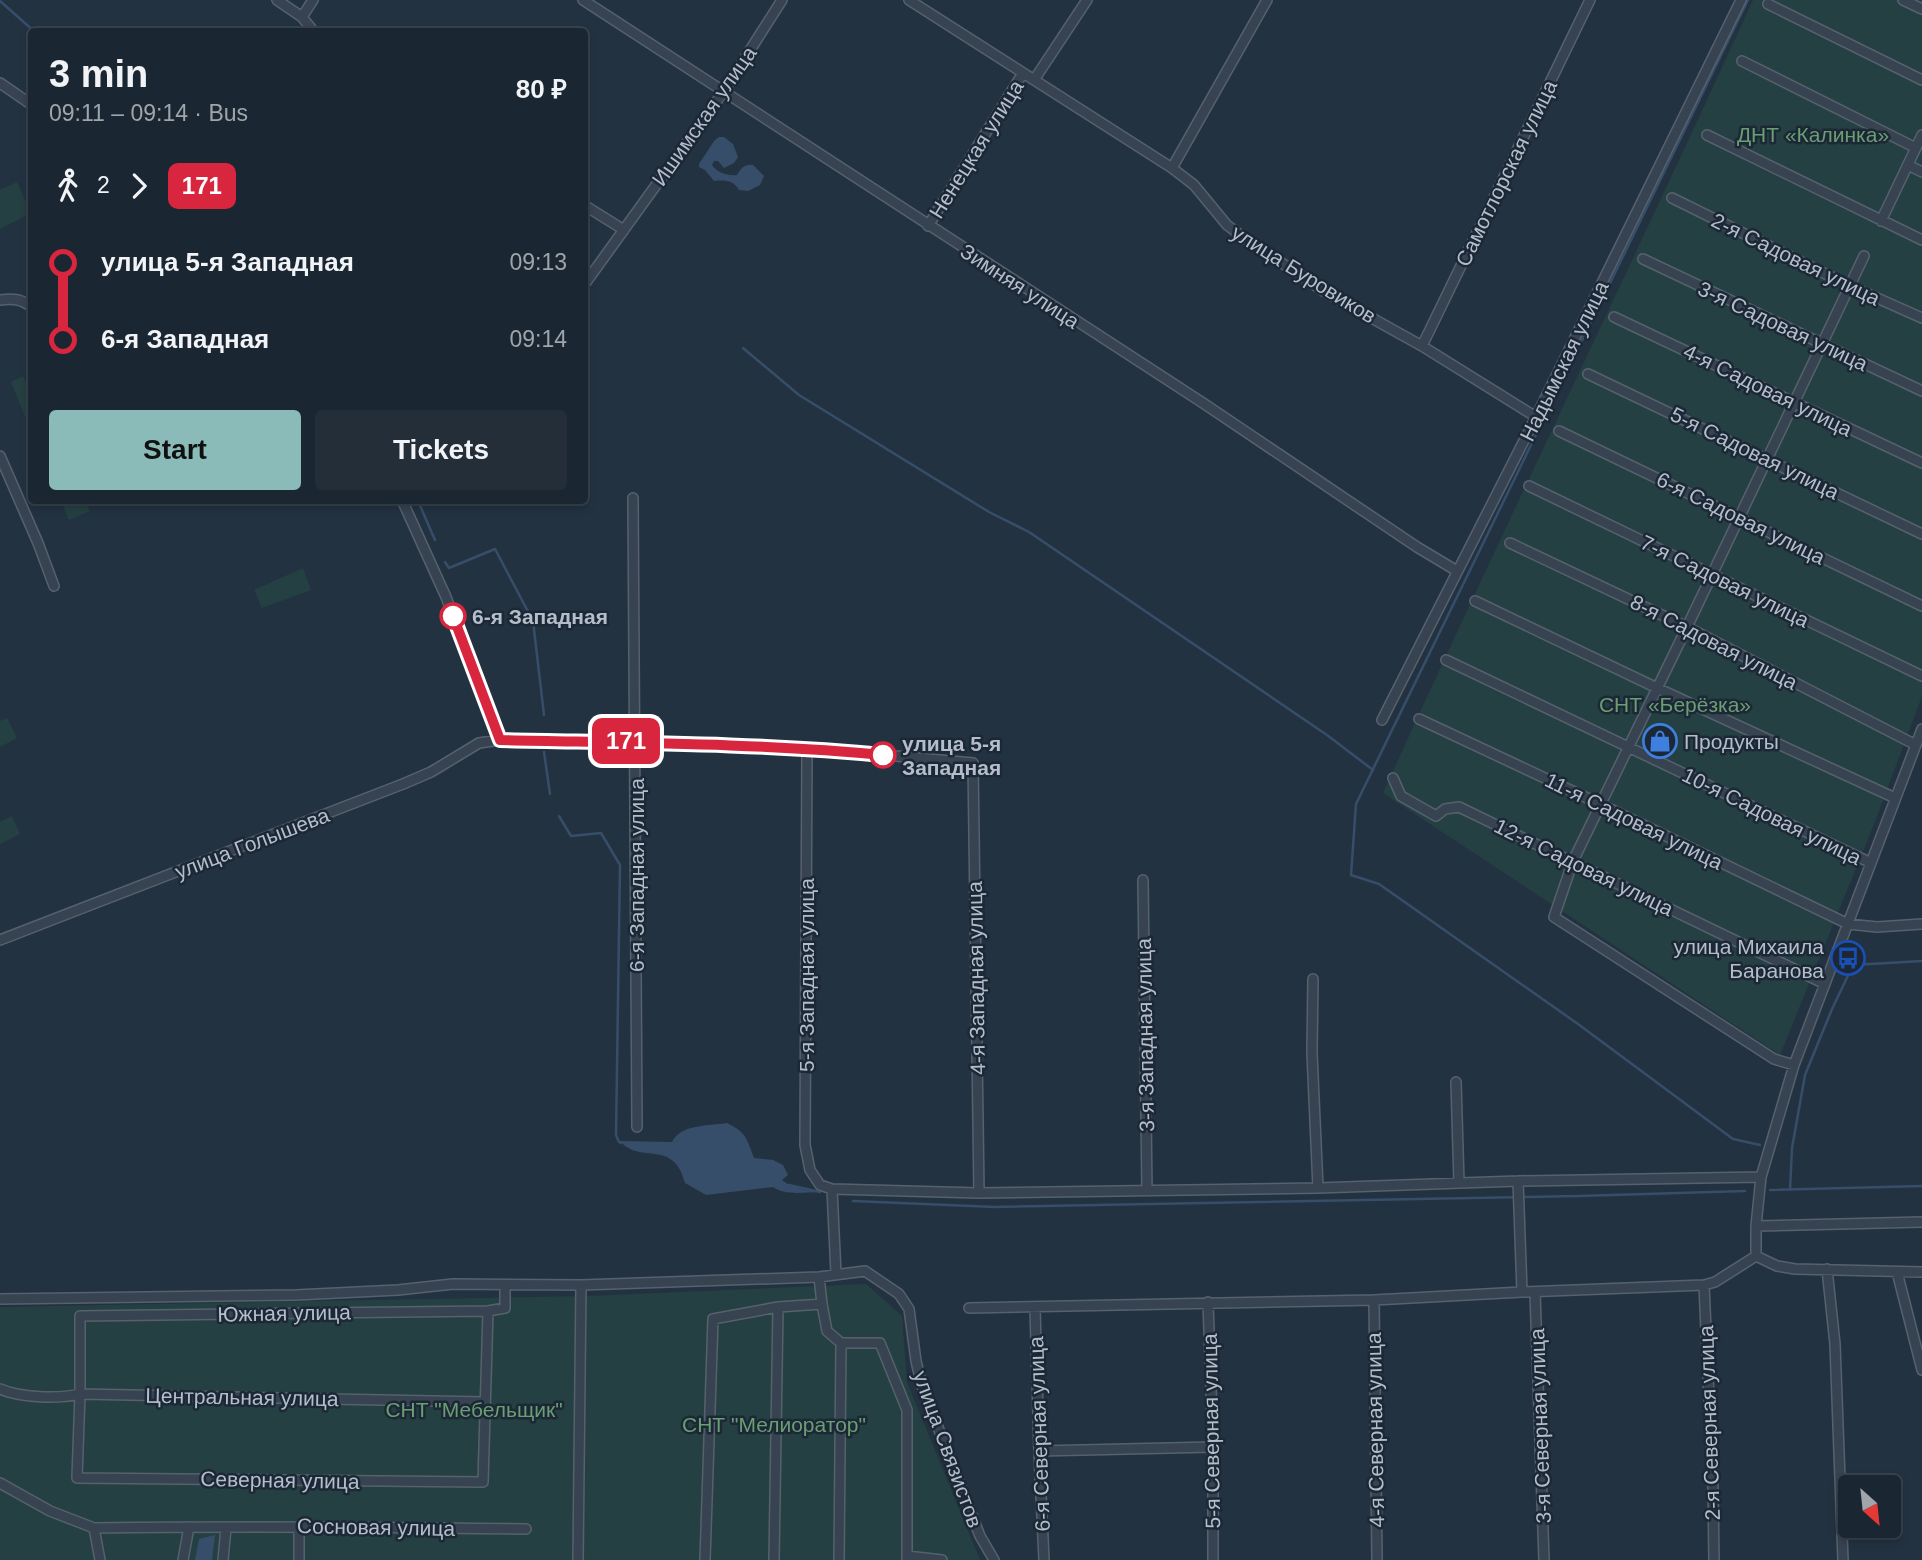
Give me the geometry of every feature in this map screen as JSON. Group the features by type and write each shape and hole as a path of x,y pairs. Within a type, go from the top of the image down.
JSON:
{"street":[{"path":"277,0 302,17 311,28"},
{"path":"302,17 313,0"},
{"name":"Зимняя улица","path":"583,0 1457,571"},
{"name":"Ишимская улица","path":"588,280 724,91 782,0"},
{"name":"улица Буровиков","path":"909,0 1172,168 1194,185 1227,225 1325,292 1422,346 1536,417"},
{"name":"Ненецкая улица","path":"1034,80 1087,0"},
{"path":"1172,168 1267,0"},
{"name":"Самотлорская улица","path":"1422,346 1590,0"},
{"name":"Надымская улица","path":"1382,719 1536,417 1741,0"},
{"path":"1903,0 1922,9"},
{"path":"1768,4 1922,80"},
{"path":"1742,61 1916,148"},
{"name":"Ненецкая улица","path":"928,226 1023,73"},
{"path":"0,83 28,102"},
{"path":"1707,135 1922,240"},
{"path":"1881,221 1922,135"},
{"path":"1908,165 1922,172"},
{"name":"2-я Садовая улица","path":"1672,198 1850,286 1922,318"},
{"path":"588,208 624,230"},
{"path":"1794,1065 1774,1059 1554,917 1573,861 1864,256"},
{"name":"3-я Садовая улица","path":"1643,259 1922,391"},
{"path":"0,300 10,298 28,304"},
{"name":"4-я Садовая улица","path":"1614,317 1922,463"},
{"name":"5-я Садовая улица","path":"1588,374 1922,534"},
{"name":"6-я Садовая улица","path":"1559,431 1922,606"},
{"path":"0,456 38,542 54,586"},
{"name":"7-я Садовая улица","path":"1529,486 1922,676"},
{"name":"6-я Западная улица","path":"633,498 637,1126"},
{"path":"403,504 446,597 500,740"},
{"name":"8-я Садовая улица","path":"1510,543 1687,627 1916,745"},
{"path":"1475,601 1895,798"},
{"name":"10-я Садовая улица","path":"1446,660 1871,863"},
{"name":"11-я Садовая улица","path":"1419,719 1848,924"},
{"path":"1756,1256 1761,1177 1794,1065 1922,729"},
{"name":"улица Голышева","path":"0,940 403,784 431,772 479,743 500,740 635,742 807,748 973,763"},
{"name":"5-я Западная улица","path":"807,748 805,1144 810,1170 820,1185 832,1189"},
{"name":"4-я Западная улица","path":"973,763 979,1193"},
{"name":"12-я Садовая улица","path":"1393,778 1401,796 1436,816 1445,810 1459,807 1825,984"},
{"name":"3-я Западная улица","path":"1143,880 1147,1191"},
{"path":"1848,924 1878,927 1922,924"},
{"path":"1313,979 1312,1053 1318,1188"},
{"path":"1457,1082 1459,1183"},
{"path":"0,1299 296,1295 398,1290 453,1284 581,1285 819,1278 836,1274 832,1189 979,1193 1147,1191 1761,1177"},
{"path":"1518,1181 1522,1292"},
{"path":"1756,1226 1922,1222"},
{"path":"1756,1256 1777,1266 1795,1269 1922,1272"},
{"path":"969,1308 1374,1300 1704,1286 1756,1256"},
{"path":"1827,1269 1835,1344 1843,1560"},
{"name":"улица Связистов","path":"836,1274 865,1271 899,1294 909,1309 922,1386 980,1536 994,1560"},
{"path":"1897,1272 1922,1370"},
{"path":"819,1278 827,1331 841,1343 880,1343 907,1410 907,1558 942,1560"},
{"path":"484,1402 488,1311 505,1308 505,1285"},
{"path":"578,1560 581,1285"},
{"name":"2-я Северная улица","path":"1704,1286 1714,1560"},
{"name":"3-я Северная улица","path":"1535,1292 1544,1560"},
{"name":"4-я Северная улица","path":"1374,1300 1377,1560"},
{"name":"5-я Северная улица","path":"1208,1302 1213,1447 1213,1560"},
{"path":"705,1560 713,1319 778,1307 822,1304"},
{"path":"774,1560 778,1307"},
{"name":"6-я Северная улица","path":"1035,1308 1044,1560"},
{"name":"Южная улица","path":"80,1394 80,1315 488,1311"},
{"path":"839,1560 841,1343"},
{"name":"Центральная улица","path":"0,1389 14,1394 69,1396 80,1394 484,1402"},
{"name":"Северная улица","path":"80,1394 77,1478 483,1482 484,1402"},
{"path":"1039,1451 1213,1447"},
{"path":"0,1483 50,1511 94,1528 100,1560"},
{"path":"299,1526 299,1560"},
{"name":"Сосновая улица","path":"94,1528 299,1526 526,1529"},
{"path":"183,1560 189,1527"},
{"path":"223,1560 226,1528"}],"green space":[{"name":"СНТ «Берёзка»","path":"1753,0 1922,0 1922,696 1874,824 1780,1055 1383,793"},
{"path":"17,182 28,206 28,215 0,229 0,190"},
{"path":"23,376 28,387 28,424 11,382"},
{"path":"62,504 86,504 90,511 69,520"},
{"path":"303,568 311,590 262,608 254,590"},
{"path":"7,718 17,738 0,747 0,721"},
{"path":"12,816 20,834 0,844 0,822"},
{"path":"866,1284 902,1316 907,1382 980,1560 0,1560 0,1307 588,1296"}],"water":[{"path":"719,137 724,137 733,144 738,157 734,163 724,168 718,161 714,161 714,168 723,173 737,175 744,167 753,165 764,176 760,185 748,191 739,190 728,181 714,181 699,167"},
{"path":"727,1123 745,1137 754,1158 773,1160 783,1165 788,1175 782,1180 786,1183 820,1192 789,1193 773,1187 706,1195 685,1183 680,1169 673,1161 665,1156 628,1148 620,1141 672,1142 676,1136 688,1129"},
{"path":"215,1535 212,1560 195,1560 199,1539"}],"waterway":[{"path":"1748,0 1356,804 1351,875 1379,884 1578,1024 1733,1139 1760,1145"},
{"path":"0,1 30,28"},
{"path":"743,348 799,395 989,512 1029,532 1327,735 1373,770"},
{"path":"419,504 435,540"},
{"path":"445,562 449,568 495,549 533,621 544,715"},
{"path":"544,752 550,794"},
{"path":"559,816 571,836 601,833 620,865 616,1135 621,1143"},
{"path":"1790,1190 1792,1148 1805,1075 1853,965 1922,961"},
{"path":"789,1185 820,1192"},
{"path":"1770,1190 1922,1186"},
{"path":"853,1201 995,1207 1745,1191"}],"bus line":[{"name":"171","path":"453,616 500,740 807,748 883,755"}],"place":[{"name":"6-я Западная","path":"453,616"},
{"name":"Продукты","path":"1660,741"},
{"name":"улица 5-я Западная","path":"883,755"},
{"name":"улица Михаила Баранова","path":"1848,958"}],"park label":[{"name":"ДНТ «Калинка»","path":"1813,134"},
{"name":"СНТ \"Мебельщик\"","path":"474,1409"},
{"name":"СНТ \"Мелиоратор\"","path":"774,1424"}]}
